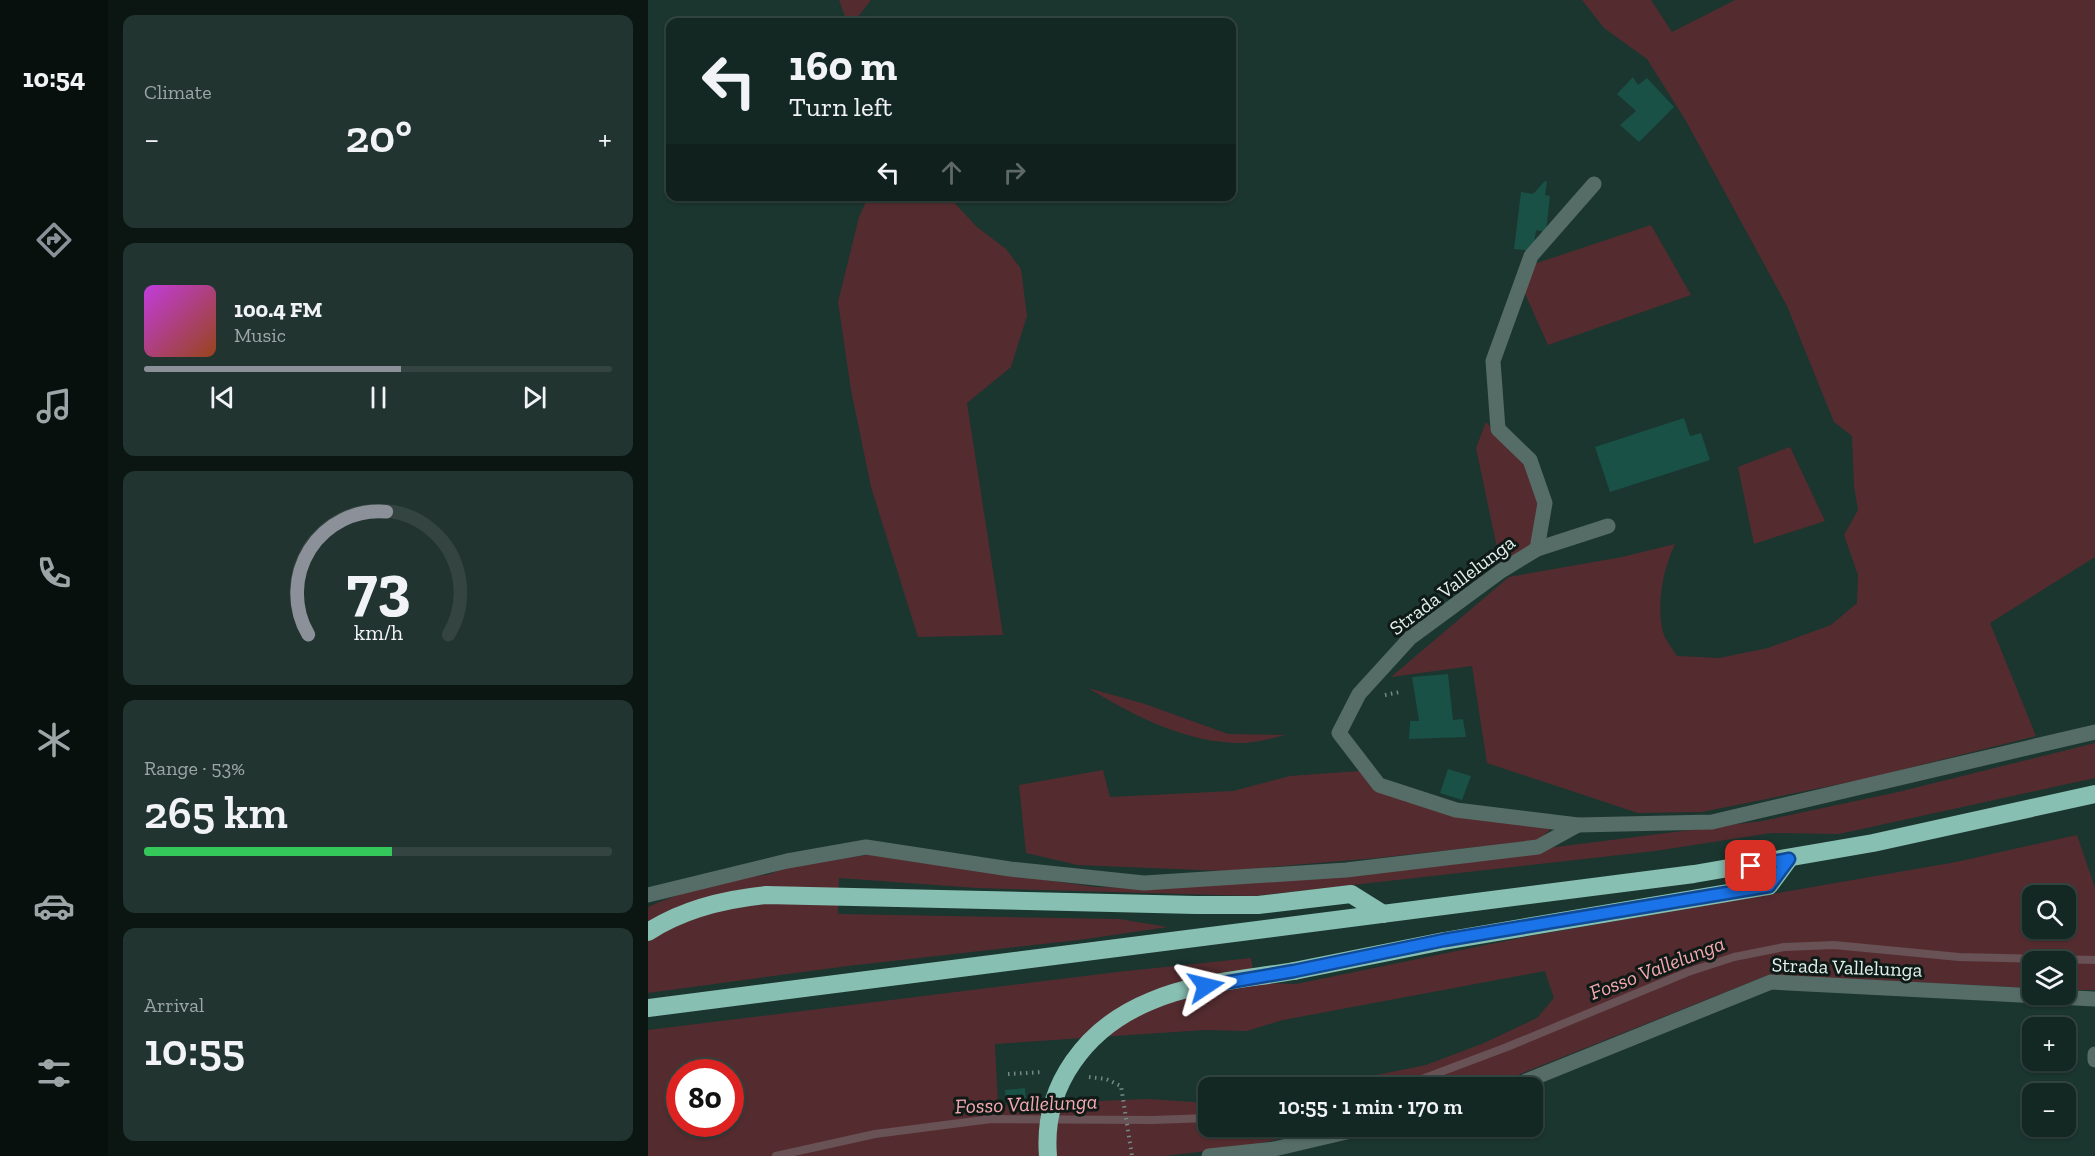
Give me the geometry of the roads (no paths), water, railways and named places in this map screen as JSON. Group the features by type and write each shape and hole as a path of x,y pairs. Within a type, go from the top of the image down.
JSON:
{"highway":[{"path":"648,1008 1694,874 1789,859 1955,826 2095,794"},
{"path":"1048,1156 1050,1113 1062,1078 1084,1046 1125,1012 1170,994 1220,983 1294,971 1444,940 1769,886 1789,859"},
{"path":"648,932 676,917 700,908 741,898 766,895 1258,905 1351,894 1383,914"}],"street":[{"path":"1537,549 1545,503 1530,460 1498,429 1493,361 1531,256 1594,184"},
{"name":"Strada Vallelunga","path":"1608,526 1537,549 1501,571 1410,638 1359,694 1339,733 1379,785 1456,810 1578,825 1712,822 2095,732"},
{"name":"Strada Vallelunga","path":"648,895 787,861 866,847 1010,870 1144,883 1346,870 1538,847 1578,825"},
{"name":"Strada Vallelunga","path":"1536,1077 1771,982 2095,999"},
{"path":"2095,1053 2095,1060"},
{"path":"1209,1156 1274,1149 1325,1137"}],"waterway":[{"name":"Fosso Vallelunga","path":"1427,1077 1507,1047 1688,972 1734,957 1784,947 1834,945 1959,957 2095,960"},
{"name":"Fosso Vallelunga","path":"776,1156 875,1134 991,1119 1198,1118"}]}
